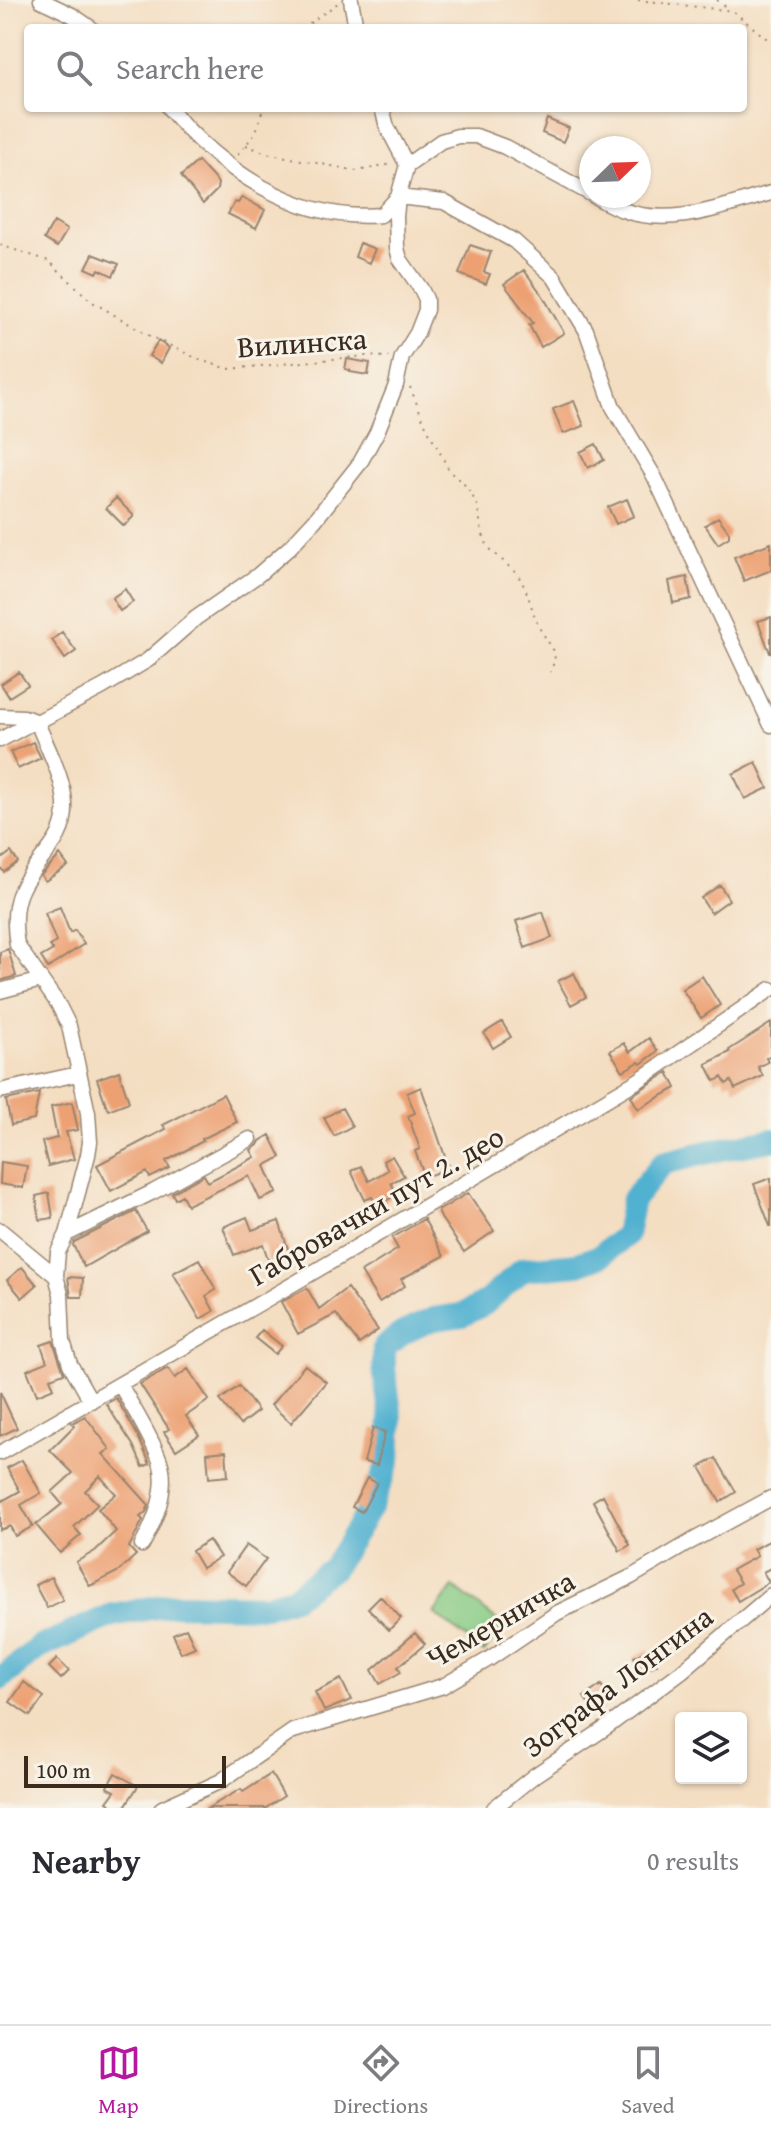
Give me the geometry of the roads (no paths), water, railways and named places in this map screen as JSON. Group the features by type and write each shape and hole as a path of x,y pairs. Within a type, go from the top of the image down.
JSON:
{"street":[{"path":"41,0 85,24"},
{"path":"351,0 355,24"},
{"path":"172,112 210,151 278,196 327,213 364,217 381,215 398,197"},
{"path":"0,740 31,720 103,687 148,660 196,618 245,584 290,547 335,497 360,463 377,432 396,385 401,363 426,310 426,299 400,259 397,248 398,197 406,163 387,127 383,112"},
{"path":"406,163 441,141 458,136 476,136 505,147 579,187"},
{"path":"618,208 658,217 679,216 771,193"},
{"path":"398,197 444,202 514,241 554,277 586,330 613,407 654,476 771,725"},
{"path":"0,716 31,720"},
{"path":"31,720 63,790 65,803 54,844 22,887 15,921 17,945 58,1004 69,1026 88,1113 90,1142 67,1234 58,1252 56,1276 61,1294 63,1341 70,1364 91,1401"},
{"path":"0,949 17,945"},
{"path":"0,991 41,980"},
{"name":"Габровачки пут 2. део","path":"0,1453 639,1080 771,989"},
{"path":"0,1091 78,1074"},
{"path":"67,1234 250,1139"},
{"path":"0,1230 56,1276"},
{"path":"120,1384 161,1464 162,1485 156,1519 142,1545"},
{"name":"Чемерничка","path":"162,1808 221,1781 293,1731 443,1686 557,1613 631,1577 771,1498"},
{"name":"Зографа Лонгина","path":"494,1808 535,1775 682,1671 771,1595"}],"waterway":[{"path":"0,1679 38,1648 112,1615 174,1604 265,1606 293,1597 333,1568 371,1506 389,1461 391,1419 384,1347 403,1333 433,1319 462,1315 484,1304 523,1269 578,1264 600,1256 626,1235 633,1199 663,1163 771,1140"}]}
